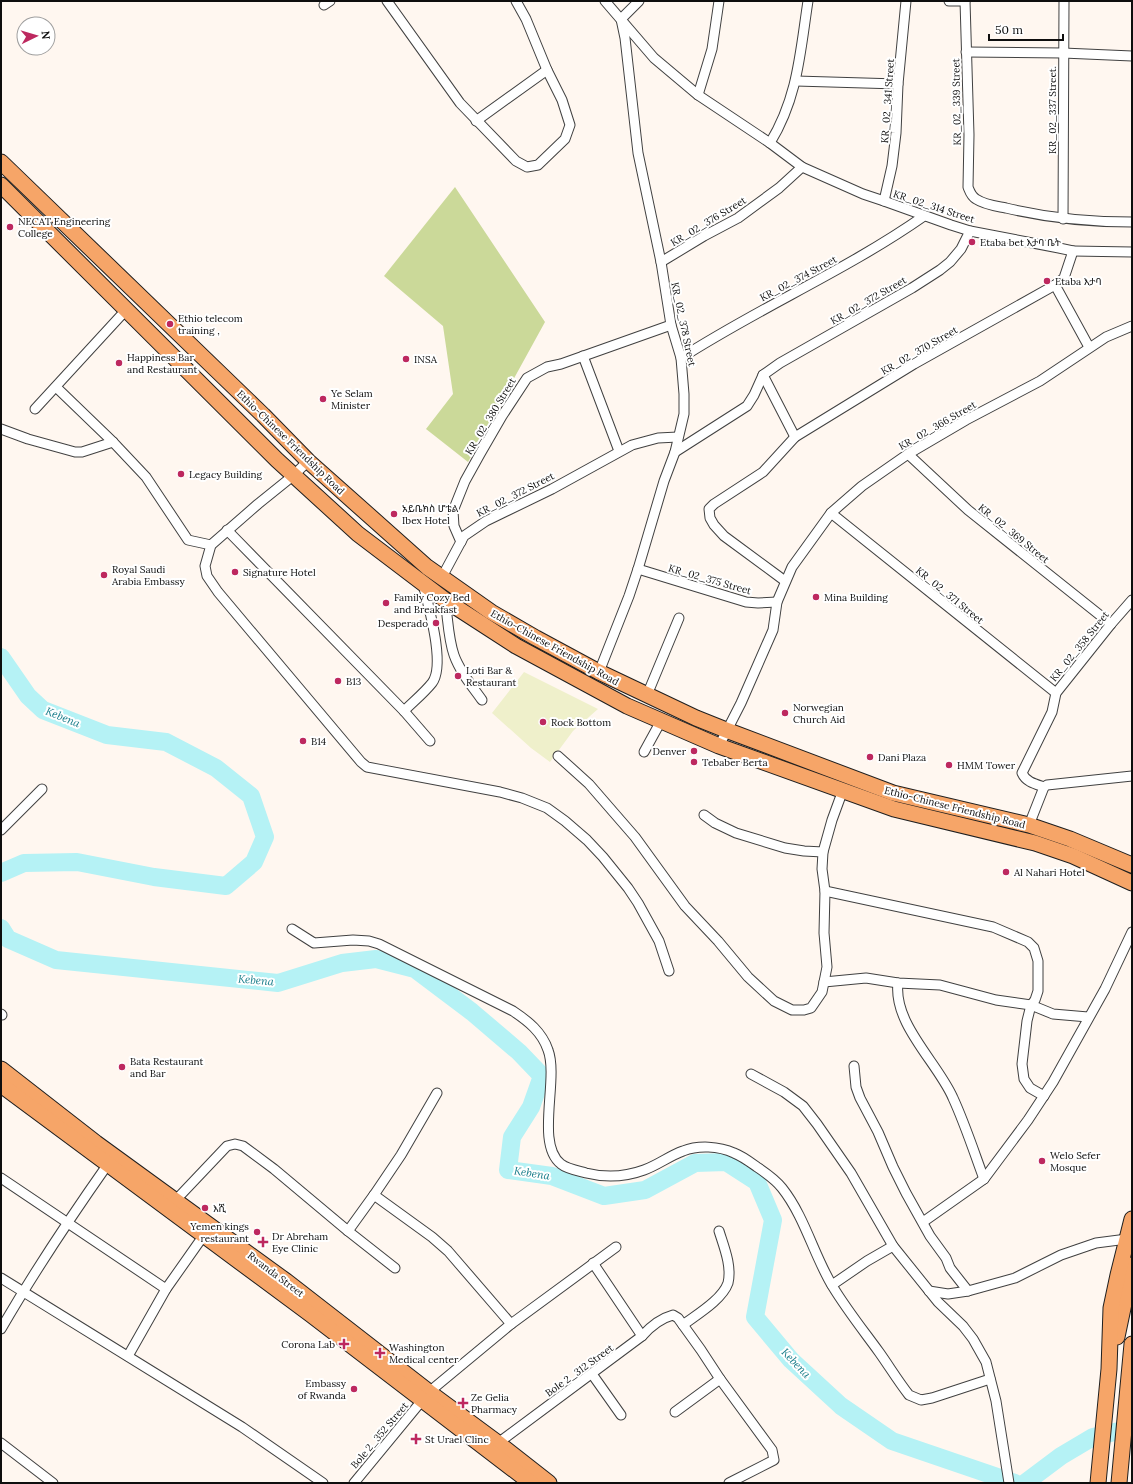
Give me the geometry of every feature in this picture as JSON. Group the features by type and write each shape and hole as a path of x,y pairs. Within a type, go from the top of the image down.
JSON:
{"main road":[{"name":"Ethio-Chinese Friendship Road","path":"1,162 308,461 427,567 491,612 599,672 726,730 893,793 1029,825 1070,839 1132,865"},
{"name":"Ethio-Chinese Friendship Road","path":"1,185 271,454 358,534 445,600 516,646 627,706 719,746 894,809 1035,843 1073,856 1132,883"},
{"name":"Rwanda Street","path":"1,1069 96,1143 172,1205 204,1235 425,1396 498,1442 549,1483"},
{"name":"Rwanda Street","path":"1,1084 108,1164 286,1281 531,1483"},
{"path":"1098,1483 1109,1369 1111,1308 1132,1219"},
{"path":"1109,1369 1132,1265"},
{"path":"1119,1483 1132,1344"}],"street":[{"path":"387,1 460,103 516,161 527,167 538,165 565,139 570,125 562,100 547,70 526,19 516,1"},
{"path":"605,1 621,19 639,1"},
{"path":"698,95 712,49 719,1"},
{"path":"770,143 781,125 796,81 808,1"},
{"name":"KR_02_341 Street","path":"884,201 892,166 896,133 898,84 906,1"},
{"path":"949,1 965,1"},
{"name":"KR_02_339 Street","path":"965,1 968,187 970,194 976,199"},
{"name":"KR_02_337 Street.","path":"1063,219 1064,1"},
{"name":"KR_02_314 Street","path":"621,19 654,58 698,95 770,143 802,167 863,194 924,216 970,230 1073,251 1132,252"},
{"name":"KR_02_378 Street","path":"599,672 638,569 664,481 675,452 684,414 681,358 671,325 661,262 638,153 625,38 621,19"},
{"path":"966,52 1063,53 1132,56"},
{"path":"476,121 547,70"},
{"path":"796,81 898,84"},
{"name":"KR_02_376 Street","path":"661,262 704,236 738,218 779,188 802,167"},
{"name":"KR_02_314 Street","path":"976,199 985,203 1030,214 1063,219 1132,222"},
{"name":"KR_02_374 Street","path":"681,358 716,335 874,249 924,216"},
{"name":"KR_02_372 Street","path":"763,375 780,363 912,288 940,270 950,262 961,249 970,230"},
{"path":"1073,251 1064,278 1055,285 1089,347"},
{"name":"KR_02_370 Street","path":"785,581 724,536 710,518 709,509 714,504 763,472 795,437 914,364 1055,285"},
{"path":"35,409 56,388 126,310"},
{"name":"KR_02_380 Street","path":"461,542 454,526 452,510 465,481 480,454 519,388 527,378 538,370 671,325"},
{"name":"KR_02_366 Street","path":"719,746 741,703 773,630 777,602 785,581 792,567 831,513 862,486 908,454 966,420 1040,381 1106,337 1132,326"},
{"path":"583,356 619,451"},
{"path":"763,375 795,437"},
{"path":"675,452 747,406 754,396 763,375"},
{"path":"56,388 113,442 146,477 188,540 210,545"},
{"path":"1,429 28,439 75,452 82,452 113,442"},
{"name":"KR_02_372 Street","path":"442,577 464,536 469,531 486,521 552,489 619,451 645,441 658,438 678,437"},
{"name":"KR_02_369 Street","path":"908,454 968,510 1111,624"},
{"path":"308,461 294,475 210,545 205,566 207,576 218,592 361,762 367,767 376,770 500,792 522,798 547,808 587,840 603,857 638,903 659,941 669,971"},
{"name":"KR_02_371 Street","path":"831,513 1056,694"},
{"path":"227,530 404,711 430,740"},
{"name":"KR_02_375 Street","path":"638,569 746,602 777,602"},
{"path":"404,711 433,682 437,672 438,655 423,584"},
{"path":"445,600 450,640 454,655 461,670 482,700"},
{"name":"KR_02_358 Street","path":"1044,787 1024,778 1022,773 1052,712 1056,694 1111,624 1132,600"},
{"path":"647,695 679,618"},
{"path":"644,752 661,721"},
{"path":"558,756 588,784 615,814 639,843 686,906 748,977 774,1001 792,1010 804,1010 811,1008 822,992 827,967 824,933 825,891 822,869 823,852 832,820 843,790"},
{"path":"1029,825 1044,787 1051,784 1132,776"},
{"path":"1,830 42,789"},
{"path":"704,815 715,823 736,833 785,848 823,852"},
{"path":"825,891 993,927 1028,942 1034,948 1038,961 1038,991 1035,1000 1031,1005 1027,1021 1022,1064 1024,1079 1030,1088 1044,1096"},
{"path":"292,930 314,943 369,940 514,1011 528,1022 545,1042 549,1051 551,1067 549,1116 550,1140 553,1154 562,1165 598,1176 613,1177 644,1170 683,1150 704,1147 734,1153 752,1163 770,1176 782,1187 796,1208 832,1285 849,1312 909,1395 922,1400 990,1379"},
{"path":"923,1222 984,1179 996,1165 1044,1096 1105,989 1132,932"},
{"path":"824,982 866,978 898,983 940,986 996,1000 1031,1005 1053,1014 1088,1017"},
{"path":"898,983 898,994 902,1011 914,1036 953,1097 984,1179"},
{"path":"854,1066 856,1087 860,1098 878,1132 906,1193 930,1236 946,1258 950,1268 968,1291"},
{"path":"751,1074 784,1092 803,1106 851,1174 893,1246 938,1302 963,1326 973,1339 986,1362 996,1401 1009,1483"},
{"path":"348,1231 401,1155 437,1093"},
{"path":"172,1205 227,1146 235,1144 243,1146 274,1169 395,1268"},
{"path":"1,1329 23,1291 108,1164"},
{"path":"1,1178 166,1289"},
{"path":"374,1195 432,1237 448,1251 511,1324"},
{"path":"719,1231 727,1256 729,1274 727,1284 719,1296 683,1325 772,1450 774,1460 729,1483"},
{"path":"128,1356 166,1289 204,1235"},
{"path":"929,1291 948,1294 968,1291 1015,1278 1061,1255 1096,1243 1128,1239"},
{"path":"832,1285 866,1261 893,1246"},
{"name":"Bole 2_352 Street","path":"354,1483 425,1396 511,1324 616,1247"},
{"path":"593,1263 642,1336"},
{"path":"1,1278 242,1427 323,1483"},
{"name":"Bole 2_312 Street","path":"498,1442 592,1374 661,1321 673,1315 678,1318 683,1325"},
{"path":"592,1374 621,1415"},
{"path":"675,1412 720,1379"},
{"path":"1,1443 53,1483"}],"green space":[{"path":"455,187 545,322 468,462 426,429 453,394 443,326 384,276"},
{"name":"Rock Bottom","path":"524,672 598,709 573,731 550,762 531,748 492,713"}],"waterway":[{"name":"Kebena","path":"1,657 28,696 43,710 107,735 166,742 216,768 251,796 265,837 254,862 226,886 154,877 77,862 24,863 1,873"},
{"name":"Kebena","path":"1,928 8,939 56,960 278,983 342,963 376,959 415,969 472,1012 519,1052 542,1076 531,1107 512,1137 508,1170 552,1176 604,1196 645,1190 695,1163 726,1162 757,1182 773,1220 755,1317 791,1360 841,1406 892,1441 1015,1483"},
{"name":"Kebena","path":"1025,1483 1061,1456 1093,1437 1132,1428"}],"place":[{"name":"NECAT Engineering College","path":"10,227"},
{"name":"Etaba bet እታባ ቤት","path":"972,242"},
{"name":"Etaba እታባ","path":"1047,281"},
{"name":"Ethio telecom training ,","path":"170,324"},
{"name":"INSA","path":"406,359"},
{"name":"Happiness Bar and Restaurant","path":"119,363"},
{"name":"Ye Selam Minister","path":"323,399"},
{"name":"Legacy Building","path":"181,474"},
{"name":"አይቤክስ ሆቴል Ibex Hotel","path":"394,514"},
{"name":"Signature Hotel","path":"235,572"},
{"name":"Royal Saudi Arabia Embassy","path":"104,575"},
{"name":"Mina Building","path":"816,597"},
{"name":"Family Cozy Bed and Breakfast","path":"386,603"},
{"name":"Desperado","path":"436,623"},
{"name":"Loti Bar & Restaurant","path":"458,676"},
{"name":"B13","path":"338,681"},
{"name":"Norwegian Church Aid","path":"785,713"},
{"name":"Rock Bottom","path":"543,722"},
{"name":"B14","path":"303,741"},
{"name":"Denver","path":"694,751"},
{"name":"Dani Plaza","path":"870,757"},
{"name":"Tebaber Berta","path":"694,762"},
{"name":"HMM Tower","path":"949,765"},
{"name":"Al Nahari Hotel","path":"1006,872"},
{"name":"Bata Restaurant and Bar","path":"122,1067"},
{"name":"Welo Sefer Mosque","path":"1042,1161"},
{"name":"እሺ","path":"205,1208"},
{"name":"Yemen kings restaurant","path":"257,1232"},
{"name":"Dr Abreham Eye Clinic","path":"263,1242"},
{"name":"Corona Lab","path":"344,1344"},
{"name":"Washington Medical center","path":"380,1353"},
{"name":"Embassy of Rwanda","path":"354,1389"},
{"name":"Ze Gelia Pharmacy","path":"463,1403"},
{"name":"St Urael Clinc","path":"416,1439"}]}
